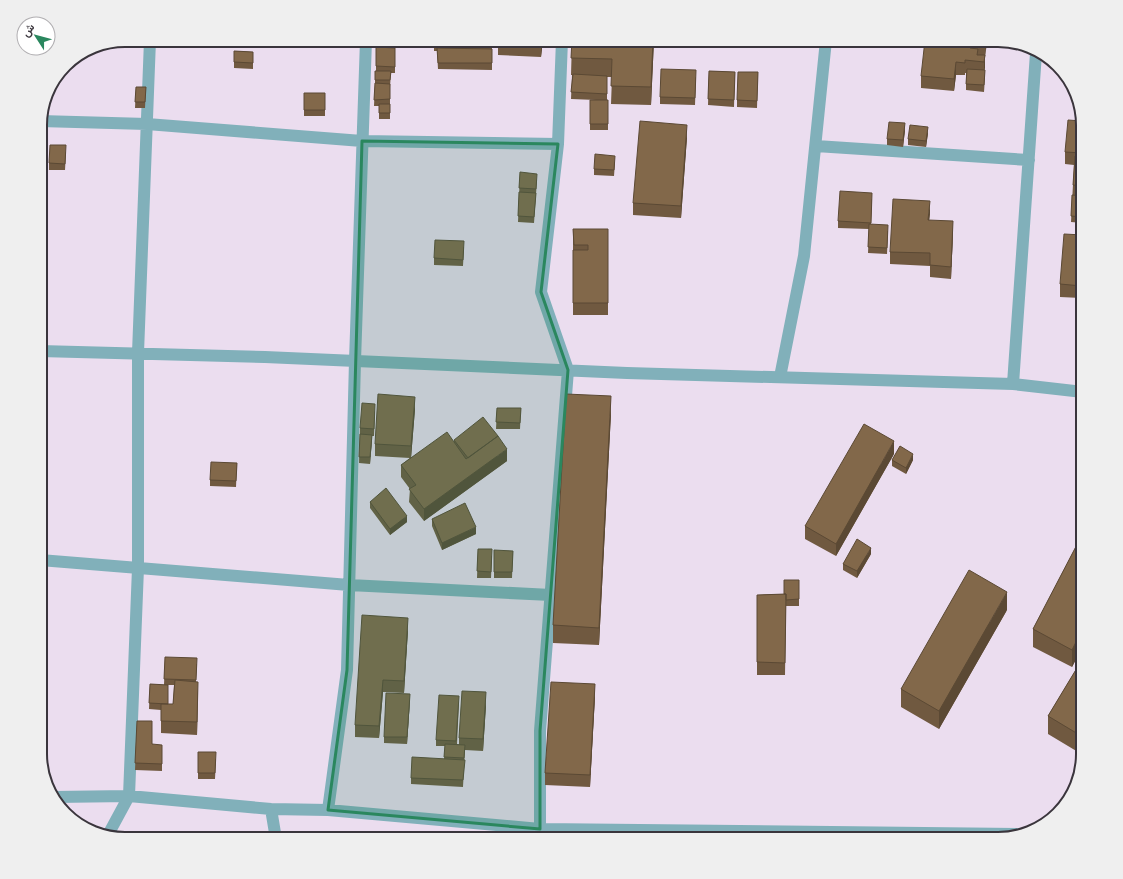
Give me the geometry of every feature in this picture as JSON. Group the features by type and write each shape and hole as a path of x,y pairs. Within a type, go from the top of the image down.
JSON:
{"street":[{"path":"111,830 129,796 138,568 138,353 150,47"},
{"path":"328,810 347,670 355,361 366,47"},
{"path":"540,832 540,731 568,370 541,292 558,144 562,47"},
{"path":"780,377 804,256 825,47"},
{"path":"1014,384 1036,57"},
{"path":"47,121 147,124 362,141 558,144"},
{"path":"816,146 1029,160"},
{"path":"47,351 355,361 627,373 1014,384 1076,391"},
{"path":"47,561 349,585 550,595"},
{"path":"60,797 129,796 271,810 328,810 522,832"},
{"path":"271,810 275,832"}],"highlighted area":[{"path":"362,141 558,144 541,292 568,370 540,731 540,829 328,810 347,670"}],"building":[{"path":"376,47 395,48 395,67 376,66"},
{"path":"572,47 653,47 651,87 611,86 612,59 571,58"},
{"path":"924,47 970,47 978,49 977,55 985,55 984,62 965,60 965,63 956,62 954,79 921,76"},
{"path":"437,48 492,49 492,63 438,63"},
{"path":"234,51 253,52 253,63 234,62"},
{"path":"661,69 696,70 695,98 660,97"},
{"path":"967,69 985,70 984,85 966,84"},
{"path":"375,71 391,71 390,80 375,80"},
{"path":"709,71 735,72 734,100 708,99"},
{"path":"738,72 758,72 757,101 737,100"},
{"path":"573,74 607,76 607,94 571,92"},
{"path":"375,83 390,84 390,99 374,100"},
{"path":"136,87 146,87 145,102 135,102"},
{"path":"304,93 325,93 325,110 304,110"},
{"path":"590,100 608,100 608,124 590,124"},
{"path":"379,104 390,104 390,113 379,113"},
{"path":"1068,120 1076,121 1076,153 1065,152"},
{"path":"640,121 687,125 681,206 633,203"},
{"path":"889,122 905,123 903,140 887,139"},
{"path":"910,125 928,127 926,141 908,139"},
{"path":"50,145 66,145 65,164 49,163"},
{"path":"595,154 615,156 614,170 594,169"},
{"path":"1075,156 1076,185 1073,185"},
{"path":"520,172 537,174 536,189 519,188"},
{"path":"840,191 872,193 871,223 838,221"},
{"path":"519,192 536,193 534,217 518,216"},
{"path":"1072,195 1076,195 1076,216 1071,216"},
{"path":"893,199 930,201 928,220 953,221 951,267 930,265 930,253 890,252"},
{"path":"869,224 888,225 887,248 868,247"},
{"path":"573,229 608,229 608,303 573,303 573,250 588,250 588,245 574,245"},
{"path":"1064,234 1076,235 1076,285 1060,284"},
{"path":"435,240 464,241 463,260 434,258"},
{"path":"378,394 415,397 411,446 375,444"},
{"path":"566,394 611,396 599,628 553,625"},
{"path":"362,403 375,404 374,429 360,428"},
{"path":"497,408 521,408 520,423 496,422"},
{"path":"483,417 498,436 468,458 454,440"},
{"path":"864,424 894,441 836,544 805,526"},
{"path":"447,432 466,459 498,436 507,449 424,509 409,489 416,485 401,465"},
{"path":"360,434 372,435 370,457 359,457"},
{"path":"900,446 913,454 906,468 892,460"},
{"path":"211,462 237,463 236,481 210,480"},
{"path":"386,488 407,516 390,529 370,502"},
{"path":"465,503 476,527 442,543 432,519"},
{"path":"857,539 871,548 857,571 843,564"},
{"path":"1076,546 1076,642 1072,650 1033,629"},
{"path":"478,549 492,549 491,572 477,571"},
{"path":"494,550 513,551 512,572 494,572"},
{"path":"969,570 1007,592 939,711 901,689"},
{"path":"784,580 799,580 799,599 786,600 786,594 784,594"},
{"path":"786,594 785,663 757,662 757,595"},
{"path":"362,615 408,618 404,681 383,680 379,726 355,725"},
{"path":"165,657 197,658 196,680 164,679"},
{"path":"1076,670 1076,733 1048,716"},
{"path":"175,680 198,682 197,722 161,721 161,704 173,704"},
{"path":"551,682 595,684 590,775 545,773"},
{"path":"150,684 168,685 168,704 149,703"},
{"path":"462,691 486,692 483,739 459,738"},
{"path":"386,693 410,694 407,737 384,737"},
{"path":"439,695 459,696 456,741 436,740"},
{"path":"137,721 152,721 152,744 162,745 162,764 135,763"},
{"path":"445,744 465,745 464,758 444,757"},
{"path":"198,752 216,752 215,773 198,773"},
{"path":"412,757 465,760 463,780 411,778"}]}
